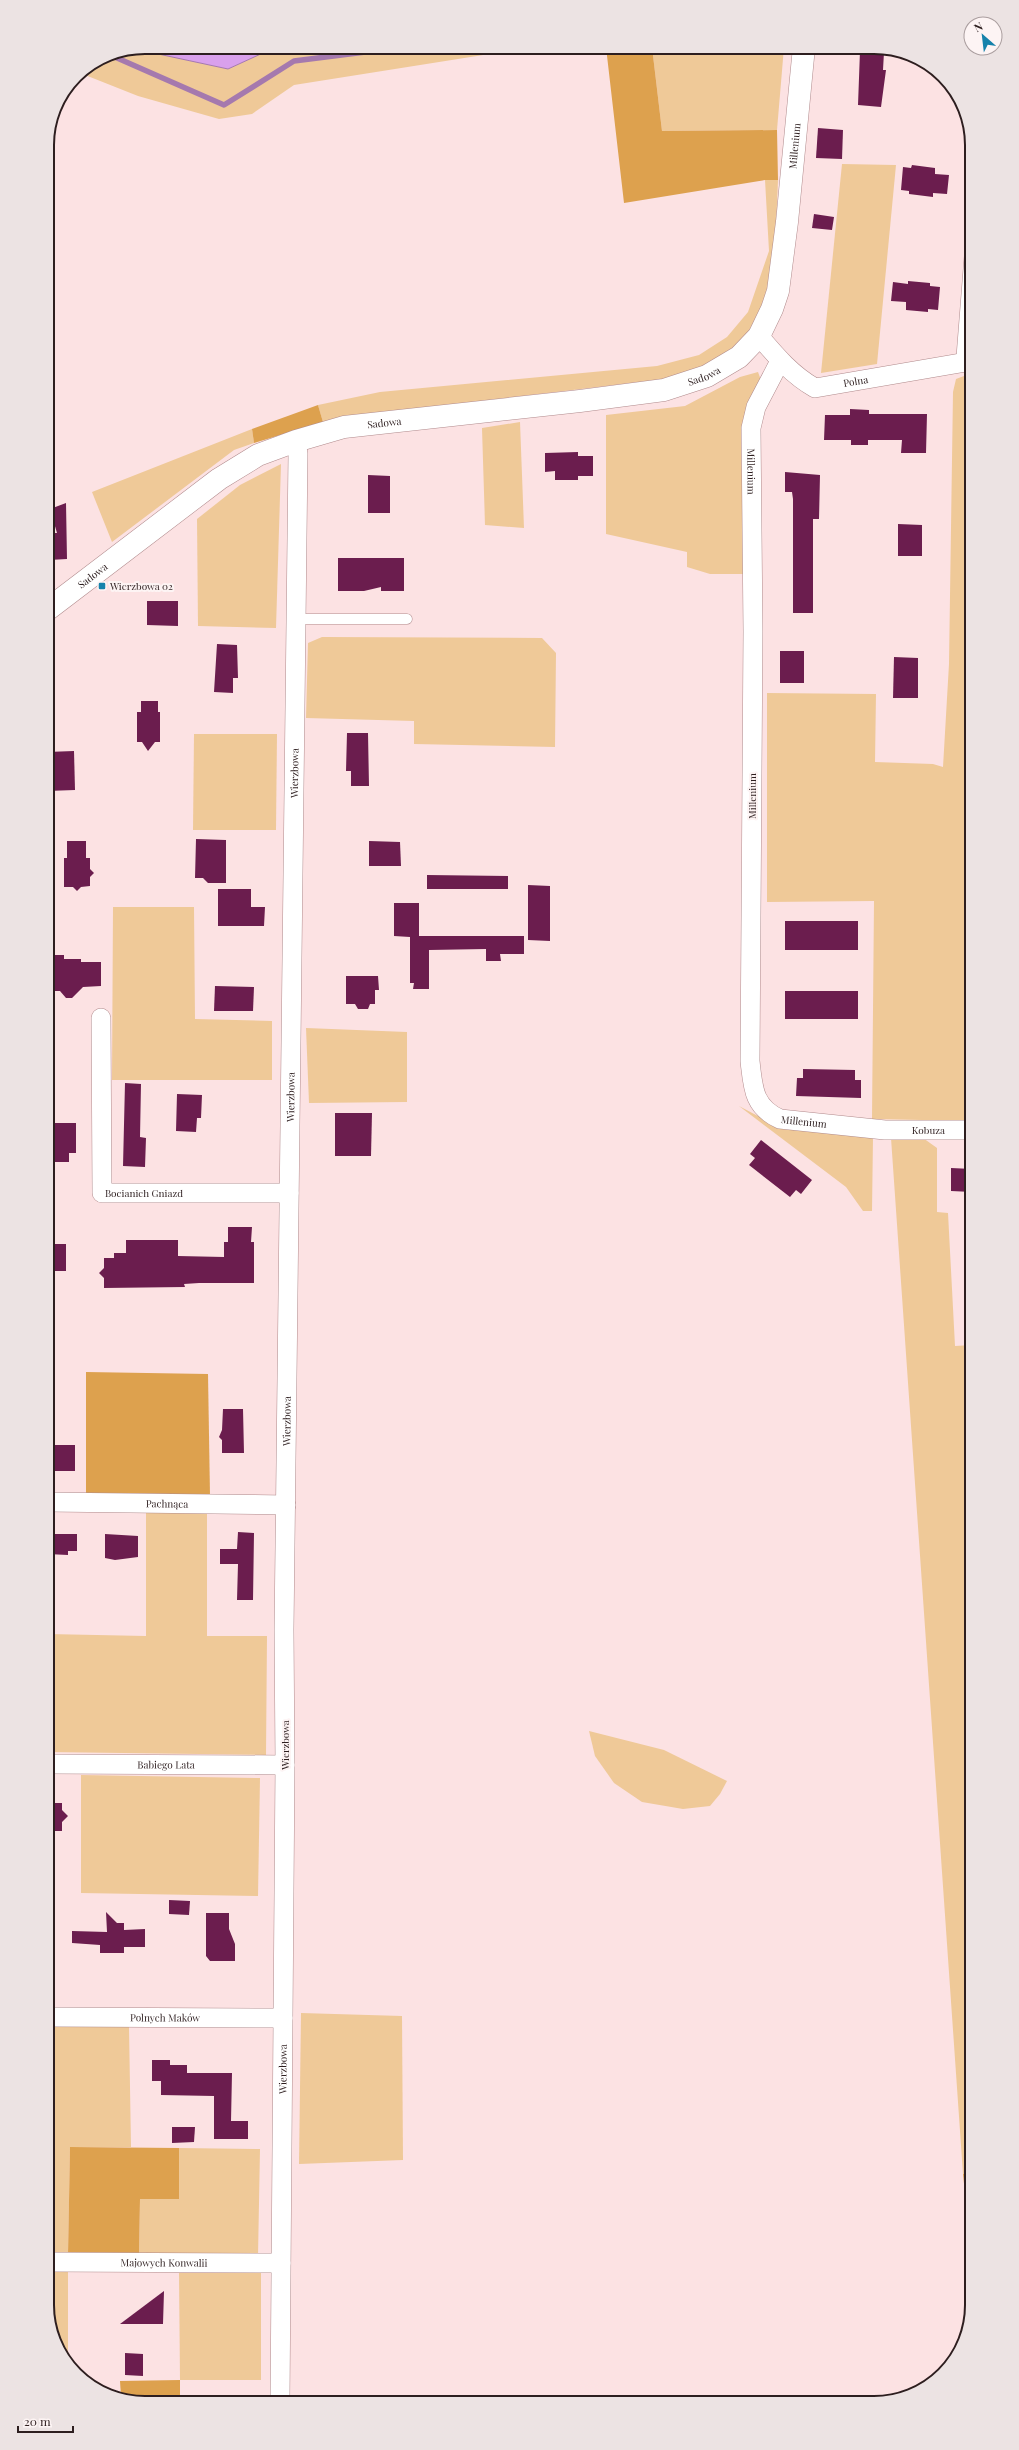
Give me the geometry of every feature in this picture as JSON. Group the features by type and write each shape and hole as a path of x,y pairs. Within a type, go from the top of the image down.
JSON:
{"street":[{"name":"Millenium","path":"759,336 772,309 781,276 803,54"},
{"name":"Polna","path":"759,336 780,361 804,382 815,388 965,362"},
{"name":"Sadowa","path":"54,605 219,479 258,455 296,441 360,424 580,402 664,390 698,380 719,370 739,357 759,336"},
{"name":"Millenium","path":"780,361 756,407 751,428 754,631 750,1061 753,1082 761,1107 769,1114 780,1119 885,1130"},
{"name":"Wierzbowa","path":"280,2396 285,1765 284,1630 298,454 296,441"},
{"name":"Bocianich Gniazd","path":"101,1018 102,1192 289,1193"},
{"name":"Kobuza","path":"885,1130 965,1130"},
{"name":"Pachnąca","path":"54,1502 286,1505"},
{"name":"Babiego Lata","path":"54,1764 285,1765"},
{"name":"Polnych Maków","path":"54,2017 283,2018"},
{"name":"Majowych Konwalii","path":"54,2262 281,2263"}],"lane":[{"path":"295,619 407,619"}],"shaded area":[{"path":"145,54 158,54 228,69 261,54 489,54 294,85 252,114 219,119 138,96 87,76 110,61 127,56"},
{"path":"158,54 261,54 228,69"},
{"path":"607,54 653,54 662,131 777,130 778,180 765,180 624,203"},
{"path":"653,54 783,54 777,130 662,131"},
{"path":"842,164 896,165 877,364 821,373"},
{"path":"765,180 778,180 775,234 767,288 758,313 746,336 727,354 703,369 673,378 362,415 323,422 318,405 380,392 657,366 699,355 727,337 748,312 769,251"},
{"path":"758,372 762,383 741,433 744,574 710,574 687,567 687,552 606,534 606,415 685,406 740,377"},
{"path":"965,376 965,1121 872,1119 874,901 767,902 767,693 876,694 875,762 933,764 943,767 949,664 953,392 956,379"},
{"path":"318,405 323,422 254,443 252,429"},
{"path":"520,422 524,528 485,525 482,428"},
{"path":"252,429 254,443 234,450 112,542 92,492"},
{"path":"281,464 276,628 198,626 197,519 240,485"},
{"path":"322,637 542,638 556,653 555,747 414,744 414,721 306,718 308,643"},
{"path":"194,734 277,734 276,830 193,830"},
{"path":"113,907 194,907 195,1019 272,1021 272,1080 112,1080"},
{"path":"306,1028 407,1032 407,1102 309,1103"},
{"path":"739,1106 782,1129 873,1137 872,1211 863,1211 846,1187"},
{"path":"891,1138 923,1138 937,1148 937,1212 948,1213 955,1346 965,1345 965,2174 963,2174"},
{"path":"86,1372 208,1374 210,1496 86,1494"},
{"path":"146,1513 207,1513 207,1636 267,1636 266,1755 54,1752 54,1634 146,1636"},
{"path":"589,1731 664,1750 727,1781 720,1794 710,1806 683,1809 642,1802 614,1783 595,1756"},
{"path":"81,1775 260,1778 258,1896 81,1893"},
{"path":"301,2013 402,2016 403,2160 299,2164"},
{"path":"54,2025 129,2026 131,2147 70,2147 68,2254 54,2254"},
{"path":"70,2147 179,2148 179,2199 140,2199 139,2254 68,2254"},
{"path":"179,2148 260,2149 258,2256 139,2254 140,2199 178,2199"},
{"path":"963,2174 965,2174 965,2193"},
{"path":"54,2270 68,2270 68,2353 59,2334 55,2317"},
{"path":"179,2273 261,2273 261,2380 180,2380"},
{"path":"180,2380 180,2396 139,2396 122,2393 120,2381"}],"building":[{"path":"860,54 884,55 883,70 886,70 881,107 858,105"},
{"path":"818,128 843,130 842,159 816,158"},
{"path":"912,165 935,168 935,174 949,175 947,194 933,193 933,197 909,194 909,191 901,190 903,167 911,168"},
{"path":"814,214 834,217 832,230 812,228"},
{"path":"908,281 930,283 930,286 940,287 938,310 928,309 928,312 906,310 906,302 891,301 893,282 908,284"},
{"path":"850,409 869,410 869,414 927,414 926,453 901,453 902,440 868,440 868,445 851,445 851,440 824,440 825,415 850,415"},
{"path":"578,452 578,456 593,456 593,476 578,476 578,480 555,480 555,471 545,472 545,453"},
{"path":"785,472 820,475 819,519 813,519 813,613 793,613 793,499 792,492 785,492"},
{"path":"368,475 390,476 390,513 368,513"},
{"path":"66,503 67,559 54,560 54,533 57,533 54,523 54,508"},
{"path":"898,524 922,525 922,556 898,556"},
{"path":"338,558 404,558 404,591 381,591 381,587 364,591 338,591"},
{"path":"147,601 178,601 178,626 147,625"},
{"path":"217,644 237,645 238,678 233,678 233,693 214,692"},
{"path":"780,651 804,651 804,683 780,683"},
{"path":"894,657 918,658 918,698 893,698"},
{"path":"141,701 158,701 158,712 160,712 160,742 155,742 148,751 142,742 137,742 137,712 141,712"},
{"path":"347,733 368,733 369,786 351,786 351,771 346,771"},
{"path":"74,751 75,790 54,791 54,752"},
{"path":"196,839 226,840 226,883 208,883 203,878 195,878"},
{"path":"67,841 86,841 86,858 90,858 90,869 94,873 90,877 90,886 81,887 77,891 73,887 64,887 64,858 67,858"},
{"path":"369,841 400,842 401,866 369,866"},
{"path":"427,875 508,876 508,889 427,889"},
{"path":"528,885 550,886 550,941 528,940"},
{"path":"218,889 251,889 251,907 265,907 264,926 218,926"},
{"path":"394,903 419,903 419,936 524,936 524,954 500,954 501,961 486,961 486,949 429,950 429,989 413,989 414,983 410,983 410,937 394,936"},
{"path":"785,921 858,921 858,950 785,950"},
{"path":"54,955 64,955 64,959 81,959 81,962 101,962 101,986 83,987 72,998 66,998 60,991 54,991"},
{"path":"346,976 378,976 379,990 375,990 375,1004 370,1004 368,1009 358,1009 355,1004 346,1004"},
{"path":"215,986 254,987 253,1011 214,1011"},
{"path":"785,991 858,991 858,1019 785,1019"},
{"path":"803,1069 855,1070 855,1080 861,1080 861,1098 796,1096 797,1078 803,1078"},
{"path":"125,1083 141,1084 140,1137 146,1138 145,1167 123,1166"},
{"path":"177,1094 202,1095 201,1118 197,1118 196,1132 176,1131"},
{"path":"335,1113 372,1113 371,1156 335,1156"},
{"path":"54,1123 76,1123 76,1153 69,1153 69,1162 54,1162"},
{"path":"761,1140 812,1180 801,1194 796,1190 790,1197 749,1165 755,1158 750,1154"},
{"path":"951,1168 965,1169 965,1192 951,1191"},
{"path":"228,1227 252,1227 251,1242 254,1242 254,1283 199,1283 184,1284 185,1287 104,1288 104,1278 99,1273 104,1268 104,1258 114,1258 114,1253 126,1253 126,1240 178,1240 178,1256 224,1257 224,1242 228,1242"},
{"path":"54,1244 66,1244 66,1271 54,1271"},
{"path":"223,1409 243,1409 244,1453 222,1453 222,1440 219,1437 222,1430"},
{"path":"54,1445 75,1445 75,1471 54,1471"},
{"path":"238,1532 254,1533 253,1600 237,1600 238,1564 220,1564 220,1549 237,1549"},
{"path":"54,1534 77,1534 77,1551 68,1551 68,1555 54,1554"},
{"path":"105,1534 138,1536 138,1557 115,1560 105,1558"},
{"path":"54,1803 62,1803 62,1810 68,1816 62,1822 62,1831 54,1831"},
{"path":"169,1900 190,1901 189,1915 169,1914"},
{"path":"106,1912 117,1923 124,1923 124,1930 145,1929 145,1947 124,1947 124,1953 100,1953 100,1945 72,1943 72,1931 107,1932"},
{"path":"206,1913 229,1913 229,1929 235,1944 235,1961 210,1961 206,1956"},
{"path":"152,2060 170,2060 170,2065 187,2065 187,2073 232,2073 231,2121 248,2121 248,2139 214,2139 214,2096 161,2095 161,2081 152,2081"},
{"path":"172,2127 195,2127 194,2142 172,2143"},
{"path":"164,2291 163,2324 120,2324"},
{"path":"125,2353 143,2354 143,2376 125,2375"}],"waterway":[{"path":"118,58 224,105 294,61 350,54"}],"place":[{"name":"Wierzbowa 02","path":"102,586"}]}
